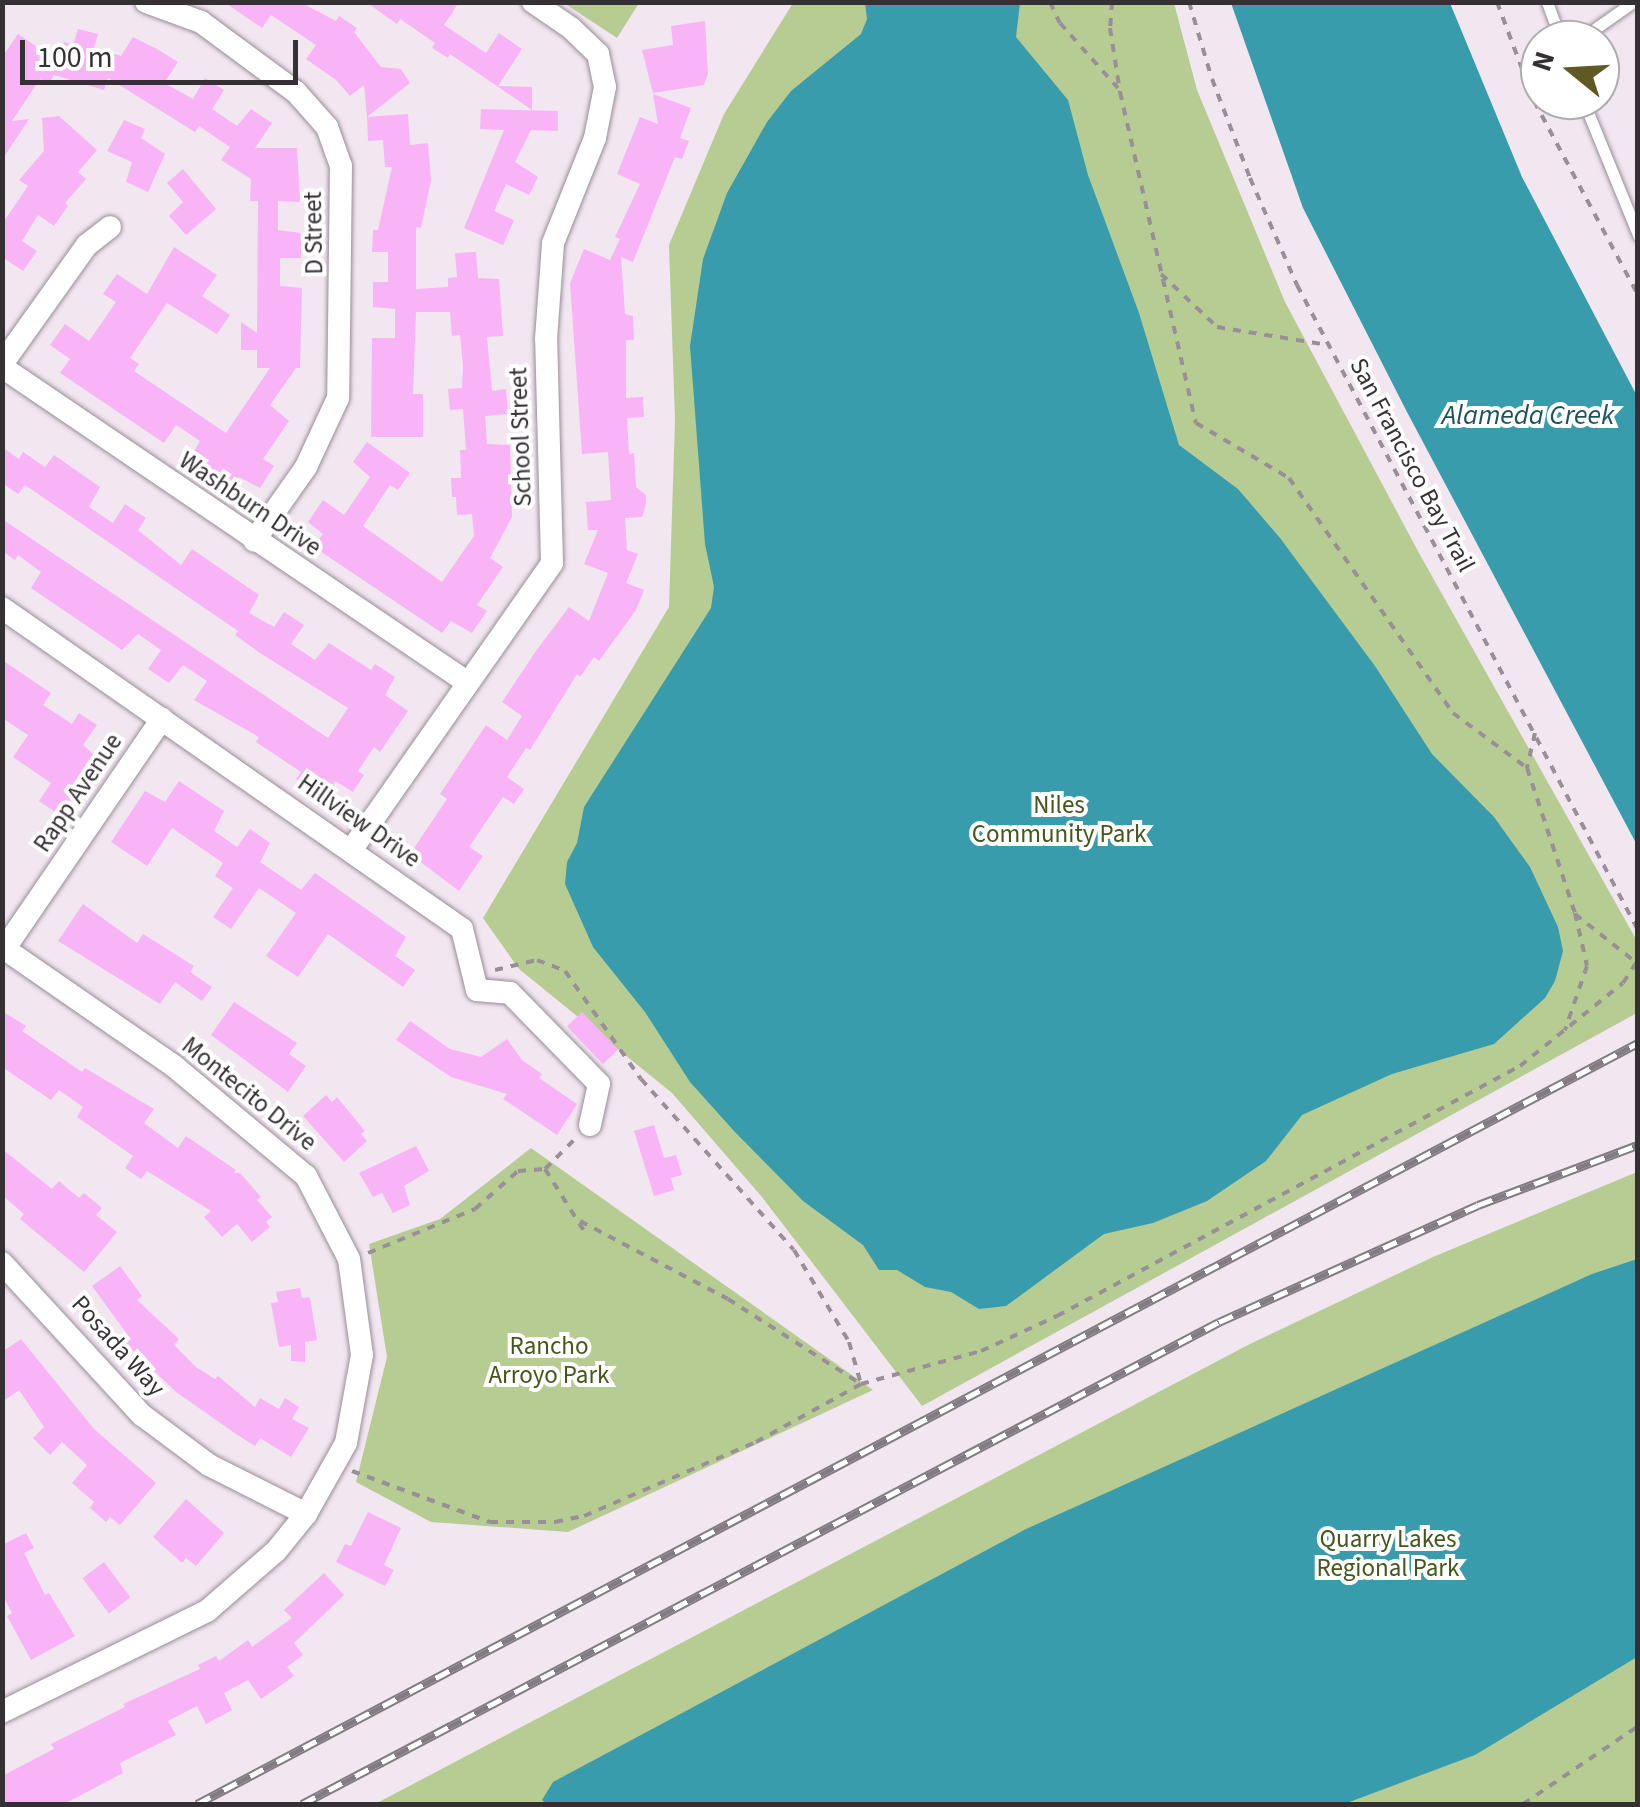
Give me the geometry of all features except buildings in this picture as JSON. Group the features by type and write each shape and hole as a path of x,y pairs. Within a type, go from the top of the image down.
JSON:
{"street":[{"name":"D Street","path":"146,2 202,22 296,92 327,127 341,166 338,398 306,467 254,541"},
{"name":"School Street","path":"352,849 552,563 546,340 554,243 596,138 605,88 598,54 571,28 533,2"},
{"path":"2,366 86,244 110,227"},
{"name":"Washburn Drive","path":"2,366 468,684"},
{"name":"Hillview Drive","path":"2,608 462,929 476,974"},
{"name":"Rapp Avenue","path":"4,948 162,718"},
{"name":"Montecito Drive","path":"4,948 175,1067 306,1176 349,1259 362,1354 346,1443 306,1514 276,1551 207,1611 5,1703"},
{"path":"476,974 476,990 510,992 600,1084 590,1125"},
{"name":"Posada Way","path":"2,1263 142,1415 209,1465 306,1514"}],"lane":[{"path":"1607,20 1633,2"},
{"path":"1591,120 1638,235"}],"path":[{"path":"1050,2 1060,23 1120,92"},
{"path":"1112,2 1110,28 1120,92 1196,423 1289,478 1453,713 1528,768"},
{"name":"San Francisco Bay Trail","path":"1189,2 1212,79 1250,178 1328,345 1638,930"},
{"path":"1497,2 1534,102 1638,294"},
{"path":"1160,273 1218,327 1328,345"},
{"path":"1535,732 1528,768 1575,913 1586,966 1564,1035"},
{"path":"334,1464 490,1522 554,1522 584,1516 756,1442 861,1384 980,1351 1057,1316 1520,1066 1564,1035 1624,983 1636,960 1575,913"},
{"path":"476,974 538,960 565,971 642,1079 794,1250 849,1342 861,1384"},
{"path":"349,1259 448,1223 474,1209 518,1172 545,1168 590,1125"},
{"path":"545,1168 586,1234"},
{"path":"580,1221 728,1298 861,1384"},
{"path":"1523,1804 1638,1726"}],"green space":[{"path":"564,3 639,3 617,38"},
{"name":"Niles Community Park","path":"793,3 1174,3 1197,90 1285,302 1419,553 1637,941 1637,1013 922,1406 762,1197 672,1093 519,969 483,918 669,607 675,420 669,245 724,114"},
{"name":"Rancho Arroyo Park","path":"531,1148 873,1390 568,1532 431,1522 356,1482 387,1357 369,1244 440,1219"},
{"name":"Quarry Lakes Regional Park","path":"1637,1172 1637,1804 375,1804 1248,1345 1433,1257"}],"water":[{"name":"Niles Community Park","path":"865,3 1020,3 1016,37 1068,100 1088,175 1139,313 1179,445 1238,489 1280,538 1375,666 1432,754 1494,817 1530,867 1558,927 1563,951 1555,981 1545,998 1494,1044 1392,1074 1302,1115 1266,1161 1207,1201 1153,1223 1104,1234 1006,1306 979,1309 951,1292 925,1287 897,1270 879,1270 863,1245 803,1201 734,1131 690,1082 645,1012 593,947 565,884 567,862 577,843 584,807 711,608 714,587 705,544 690,346 703,259 727,193 767,122 791,91 861,34 867,19"},
{"name":"Alameda Creek","path":"1231,3 1450,3 1522,177 1637,396 1637,845 1303,208"},
{"name":"Quarry Lakes Regional Park","path":"1637,1259 1637,1657 1475,1755 1344,1804 546,1804 542,1800 553,1782 1026,1529 1592,1274"}],"railway":[{"path":"197,1804 1638,1043"},
{"path":"302,1804 1219,1322 1478,1205 1638,1145"}]}
